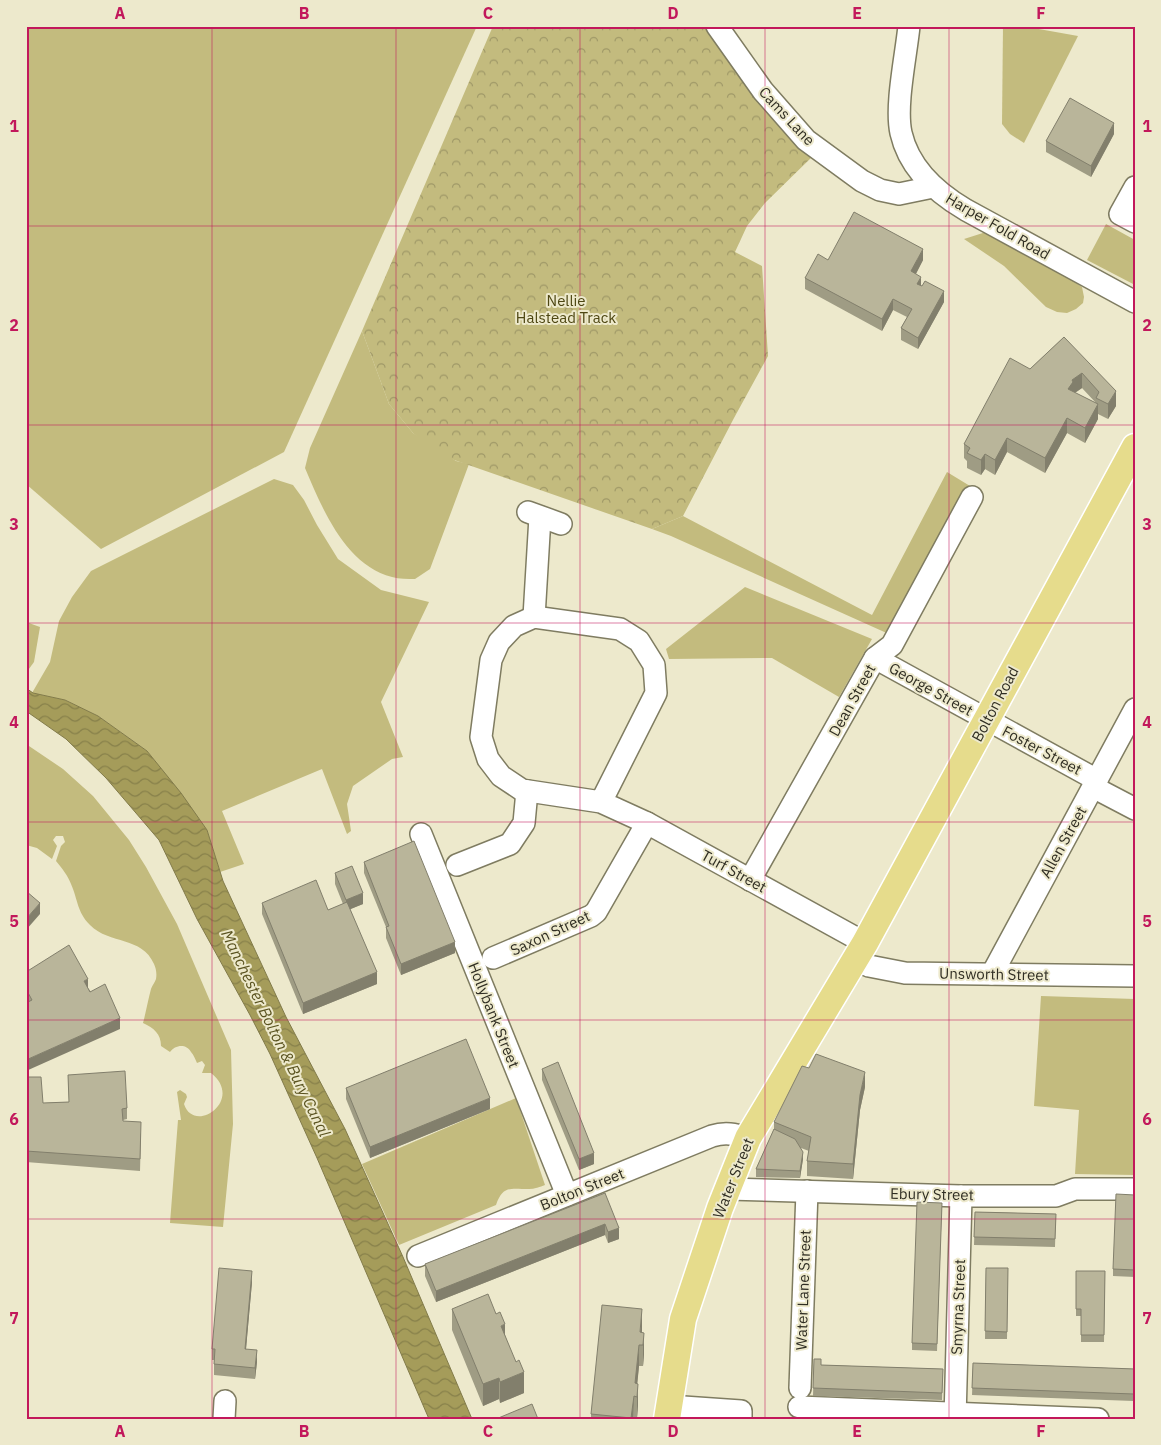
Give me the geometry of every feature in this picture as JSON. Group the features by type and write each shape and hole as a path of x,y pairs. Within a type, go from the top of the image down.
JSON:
{"main road":[{"name":"Bolton Road","path":"860,952 987,720 1128,475 1135,447"},
{"name":"Water Street","path":"668,1412 683,1319 728,1189 748,1138 860,952"}],"street":[{"name":"Cams Lane","path":"717,26 763,91 806,140 814,146 862,181 880,190 899,194 934,187"},
{"name":"Harper Fold Road","path":"909,26 899,109 901,133 908,154 934,187 945,197 966,210 1135,302"},
{"path":"1128,218 1135,188"},
{"name":"Dean Street","path":"750,880 875,658 892,645 972,497"},
{"path":"561,524 534,514 534,617 620,629 639,641 654,664 656,693 601,802"},
{"name":"Turf Street","path":"534,617 514,626 499,642 491,660 481,737 488,760 501,776 522,790 601,802 646,823 750,880 860,952"},
{"name":"George Street","path":"875,658 987,720"},
{"name":"Allen Street","path":"992,974 1135,709"},
{"name":"Foster Street","path":"987,720 1095,783 1135,810"},
{"path":"456,865 510,844 524,823 528,791"},
{"name":"Saxon Street","path":"493,958 591,916 596,912 646,823"},
{"name":"Hollybank Street","path":"421,834 567,1195"},
{"name":"Unsworth Street","path":"860,952 869,966 905,973 1135,976"},
{"name":"Bolton Street","path":"418,1256 712,1136 731,1133 748,1138"},
{"name":"Ebury Street","path":"728,1189 961,1196 1056,1196 1075,1189 1135,1189"},
{"name":"Water Lane Street","path":"807,1191 799,1397 830,1414"},
{"name":"Smyrna Street","path":"955,1416 961,1196"},
{"path":"668,1412 741,1411 741,1419"},
{"path":"830,1414 1098,1419"}],"green space":[{"path":"26,26 477,26 284,452 101,549 26,484"},
{"name":"Nellie Halstead Track","path":"493,26 705,26 815,154 765,203 747,226 735,252 762,266 768,356 683,516 652,529 437,454 413,433 389,404 362,331"},
{"path":"1003,26 1022,26 1078,36 1024,143 1010,134 1002,124"},
{"path":"1106,224 1135,240 1135,285 1087,260"},
{"path":"986,232 1082,287 1083,303 1067,313 1057,312 1046,307 1004,266 964,239"},
{"path":"362,331 389,404 413,433 456,461 469,464 430,569 415,579 395,578 375,571 348,548 328,517 305,468 310,448"},
{"path":"947,472 970,486 891,635 652,529 683,516 872,615"},
{"path":"274,479 293,485 304,500 338,559 381,590 429,602 381,702 403,757 392,759 353,786 347,804 351,831 347,834 322,769 222,811 244,864 220,872 207,830 147,751 98,716 65,700 32,693 50,662 59,621 72,597 91,571"},
{"path":"745,587 872,639 839,697 772,658 669,659 666,649"},
{"path":"26,622 40,627 34,662 26,673"},
{"path":"26,744 63,769 93,796 129,840 177,924 231,1050 233,1124 223,1227 170,1223 178,1120 181,1120 177,1092 180,1090 186,1094 187,1097 184,1104 189,1113 197,1116 206,1115 220,1103 223,1094 220,1083 211,1073 202,1073 205,1065 202,1061 197,1063 189,1049 180,1046 170,1052 161,1046 160,1038 156,1032 143,1023 151,989 156,979 155,966 149,955 142,949 107,936 90,925 86,920 80,911 70,881 56,861 61,846 65,842 63,836 56,836 53,840 57,846 52,859 37,848 26,845"},
{"path":"1041,996 1135,999 1135,1175 1075,1174 1079,1110 1034,1106"},
{"path":"516,1098 545,1185 531,1189 505,1191 496,1205 399,1245 362,1164"}],"water":[{"name":"Manchester Bolton & Bury Canal","path":"26,688 33,693 65,700 98,716 147,751 181,793 207,830 223,881 286,1017 345,1129 403,1257 472,1419 429,1419 317,1158 270,1054 197,919 159,840 106,778 66,739 26,711"}],"building":[{"path":"1070,98 1114,123 1091,166 1046,141"},
{"path":"854,212 923,249 911,271 921,277 917,284 922,286 925,281 944,291 918,338 901,328 912,309 893,299 882,319 805,278 818,254 828,260"},
{"path":"1064,337 1116,391 1108,404 1096,398 1099,392 1082,373 1072,380 1073,382 1068,389 1098,404 1085,428 1067,418 1045,458 1007,438 995,460 985,454 981,460 967,453 970,448 964,444 1010,358 1030,369"},
{"path":"414,841 455,942 401,964 386,927 389,926 364,862"},
{"path":"352,866 363,893 346,900 335,873"},
{"path":"316,880 328,910 347,902 377,972 303,1003 262,903"},
{"path":"26,891 40,903 26,919"},
{"path":"69,945 88,979 84,981 90,992 105,984 120,1018 26,1060 26,1003 32,1000 26,989 26,972"},
{"path":"466,1039 490,1098 370,1147 346,1088"},
{"path":"816,1054 865,1072 860,1095 853,1164 807,1161 811,1137 774,1122 802,1066 809,1068"},
{"path":"558,1062 594,1153 579,1159 542,1069"},
{"path":"125,1071 127,1108 122,1109 123,1121 141,1122 140,1159 26,1151 28,1115 26,1115 26,1077 41,1077 43,1103 69,1102 68,1075"},
{"path":"774,1129 795,1139 803,1152 800,1171 756,1169"},
{"path":"605,1193 619,1228 608,1232 605,1224 436,1291 425,1264"},
{"path":"1116,1194 1135,1195 1135,1270 1113,1269"},
{"path":"917,1202 942,1203 937,1344 912,1343"},
{"path":"975,1212 1056,1214 1055,1239 974,1237"},
{"path":"219,1268 252,1271 245,1349 257,1350 255,1368 214,1364 215,1349 212,1349"},
{"path":"986,1268 1008,1268 1007,1332 985,1331"},
{"path":"1076,1271 1105,1271 1104,1335 1081,1335 1081,1309 1076,1309"},
{"path":"488,1294 496,1314 500,1312 505,1324 501,1326 516,1362 519,1360 524,1372 500,1382 499,1378 483,1384 452,1309"},
{"path":"602,1305 642,1309 640,1332 644,1333 643,1345 639,1345 635,1383 638,1384 637,1397 634,1396 631,1418 591,1414"},
{"path":"814,1359 821,1359 821,1365 943,1369 942,1393 813,1388"},
{"path":"973,1363 1135,1369 1134,1394 972,1388"},
{"path":"532,1404 538,1419 496,1419"}]}
